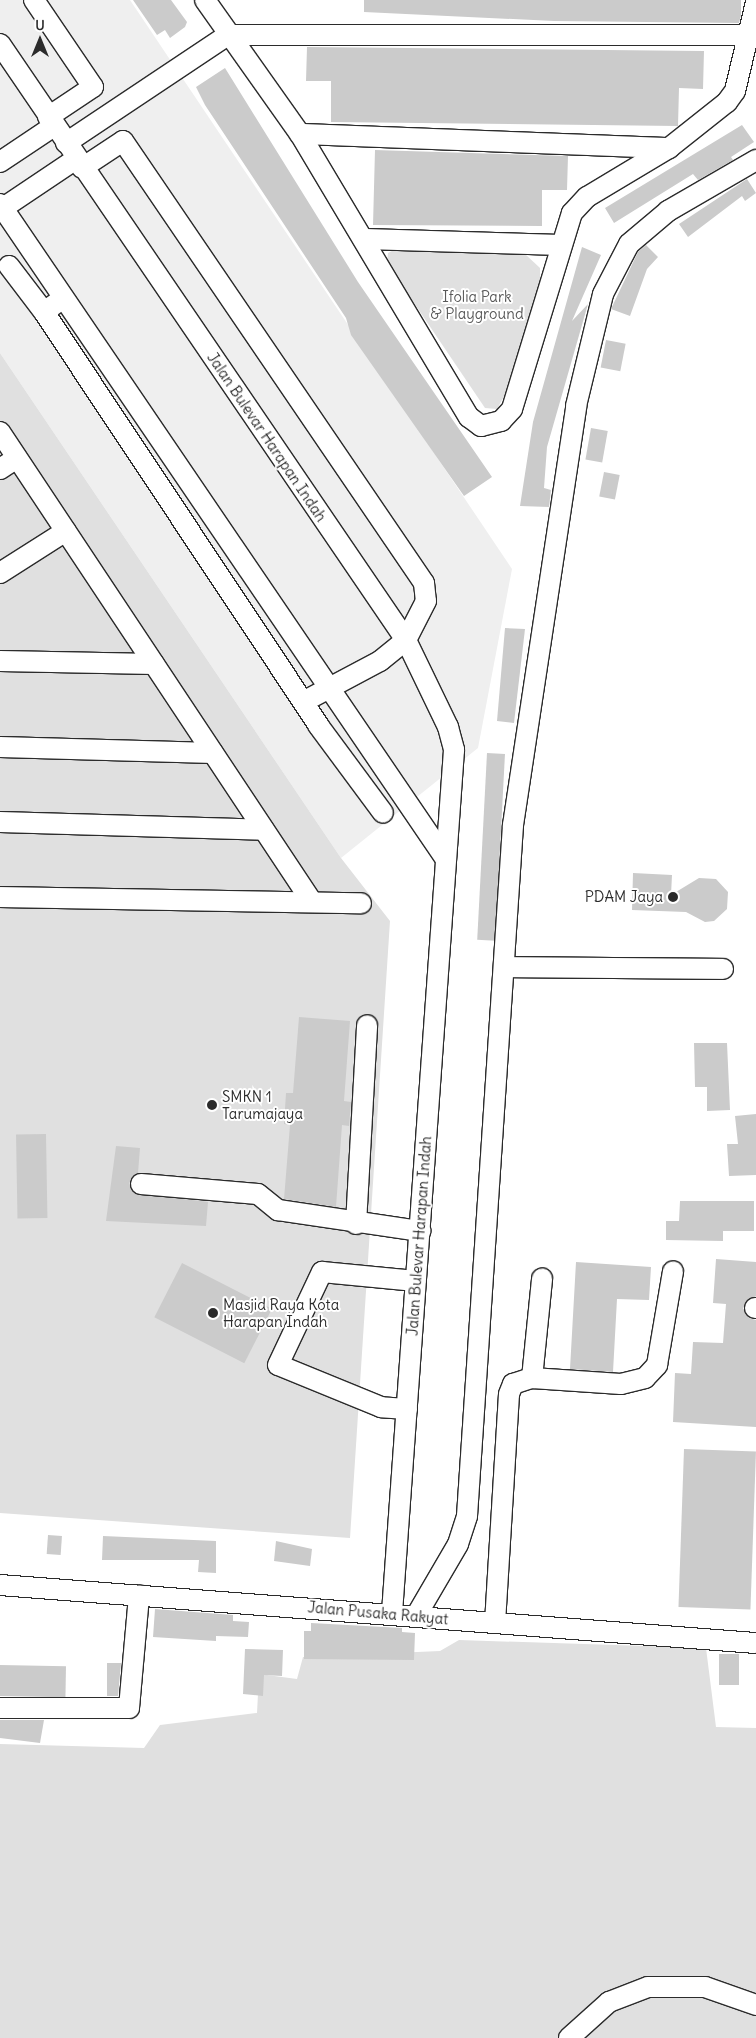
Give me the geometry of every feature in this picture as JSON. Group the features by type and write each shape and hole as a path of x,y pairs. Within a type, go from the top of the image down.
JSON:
{"street":[{"path":"0,162 93,87 34,0"},
{"path":"204,0 300,134 367,239 469,417 482,426 502,421 512,409 559,245 572,212 587,196 669,148 727,102 735,91 751,35 756,2"},
{"path":"445,858 1,208 75,157 228,35 751,35"},
{"name":"Jalan Bulevar Harapan Indah","path":"0,44 75,157 406,640 454,750 392,1613"},
{"path":"300,134 669,148"},
{"path":"75,157 123,141 421,577 427,596 406,640 380,661 303,702"},
{"path":"416,1616 458,1544 467,1516 513,825 557,513 603,294 629,244 668,210 756,160"},
{"path":"367,239 559,245"},
{"path":"9,266 44,312 303,702 383,813"},
{"path":"44,312 62,299"},
{"path":"0,432 312,902"},
{"path":"0,470 18,458"},
{"path":"0,573 66,530"},
{"path":"0,660 154,664"},
{"path":"0,747 213,753"},
{"path":"0,822 264,830"},
{"path":"0,897 361,903"},
{"path":"504,967 723,969"},
{"path":"356,1224 368,1025"},
{"path":"141,1184 258,1194 278,1210 356,1224 420,1231"},
{"path":"496,1623 509,1394 513,1384 532,1378 621,1384 645,1378 657,1365 673,1271"},
{"path":"407,1409 382,1407 278,1365 322,1272 416,1281"},
{"path":"532,1378 542,1279"},
{"name":"Jalan Pusaka Rakyat","path":"0,1585 392,1613 756,1643"},
{"path":"0,1708 129,1708 140,1594"},
{"path":"568,2038 609,2002 648,1987 705,1987 756,2005"}],"shaded area":[{"path":"0,0 130,0 512,569 478,748 341,858 0,353"}],"green space":[{"name":"Ifolia Park & Playground","path":"398,248 524,253 540,268 540,283 507,391 497,409 485,408 387,263 388,253"},
{"path":"0,353 341,858 390,921 350,1538 0,1513"},
{"path":"459,1640 706,1648 716,1727 756,1728 756,2038 0,2038 0,1744 144,1748 160,1725 257,1713 259,1674 297,1679 303,1657 440,1651"}],"building":[{"path":"133,0 171,0 187,22 185,27 170,38 165,30 157,35"},
{"path":"364,0 741,0 741,15 739,23 554,21 364,12"},
{"path":"307,47 704,51 703,89 679,88 678,126 331,122 331,81 306,81"},
{"path":"225,68 358,282 492,477 464,496 351,335 346,318 205,105 196,87"},
{"path":"742,125 754,142 731,157 733,160 698,180 693,174 614,223 605,208"},
{"path":"375,150 568,156 567,190 542,190 542,226 373,225"},
{"path":"747,179 756,193 745,201 742,196 688,237 679,224"},
{"path":"646,245 658,257 647,269 630,316 611,309 638,252"},
{"path":"582,247 601,255 572,321 588,304 547,447 544,488 551,490 549,507 520,506 533,422"},
{"path":"606,340 626,344 620,371 601,367"},
{"path":"591,428 608,431 602,462 585,460"},
{"path":"604,472 620,475 615,500 599,497"},
{"path":"505,628 525,629 514,723 497,721"},
{"path":"487,753 505,754 495,941 477,940"},
{"path":"633,873 672,875 671,895 699,878 716,879 728,892 727,909 714,921 705,922 686,912 632,910"},
{"path":"299,1017 350,1021 344,1101 351,1102 349,1126 342,1125 336,1207 284,1199 290,1125 284,1124 286,1093 293,1093"},
{"path":"694,1043 727,1043 730,1110 707,1111 707,1087 695,1087"},
{"path":"756,1114 756,1175 729,1176 727,1144 738,1144 735,1116"},
{"path":"46,1134 47,1218 17,1219 16,1135"},
{"path":"116,1146 140,1148 138,1173 129,1183 134,1193 208,1202 206,1226 106,1221"},
{"path":"680,1201 754,1201 754,1231 723,1231 723,1241 666,1240 666,1221 679,1221"},
{"path":"716,1259 756,1262 756,1296 743,1308 749,1318 756,1320 756,1427 673,1422 675,1373 691,1374 693,1342 723,1343 726,1304 713,1303"},
{"path":"576,1262 651,1267 649,1300 617,1299 613,1372 570,1369"},
{"name":"Masjid Raya Kota Harapan Indah","path":"182,1263 272,1309 244,1363 154,1317"},
{"path":"684,1449 756,1452 750,1609 678,1607"},
{"path":"48,1535 62,1536 61,1555 47,1554"},
{"path":"103,1536 216,1541 216,1573 198,1572 199,1560 102,1560"},
{"path":"276,1541 312,1549 310,1566 274,1561"},
{"path":"155,1609 233,1615 233,1621 249,1622 248,1637 216,1636 216,1641 153,1637"},
{"path":"311,1623 402,1628 402,1632 415,1633 414,1660 304,1659 304,1631 311,1631"},
{"path":"245,1649 283,1650 282,1676 264,1675 263,1696 243,1694"},
{"path":"719,1654 739,1654 739,1685 719,1685"},
{"path":"107,1663 121,1663 118,1696 107,1696"},
{"path":"0,1665 66,1666 65,1697 0,1696"},
{"path":"0,1720 44,1720 40,1743 0,1738"}],"place":[{"name":"PDAM Jaya","path":"673,897"},
{"name":"SMKN 1 Tarumajaya","path":"212,1105"},
{"name":"Masjid Raya Kota Harapan Indah","path":"213,1313"}]}
